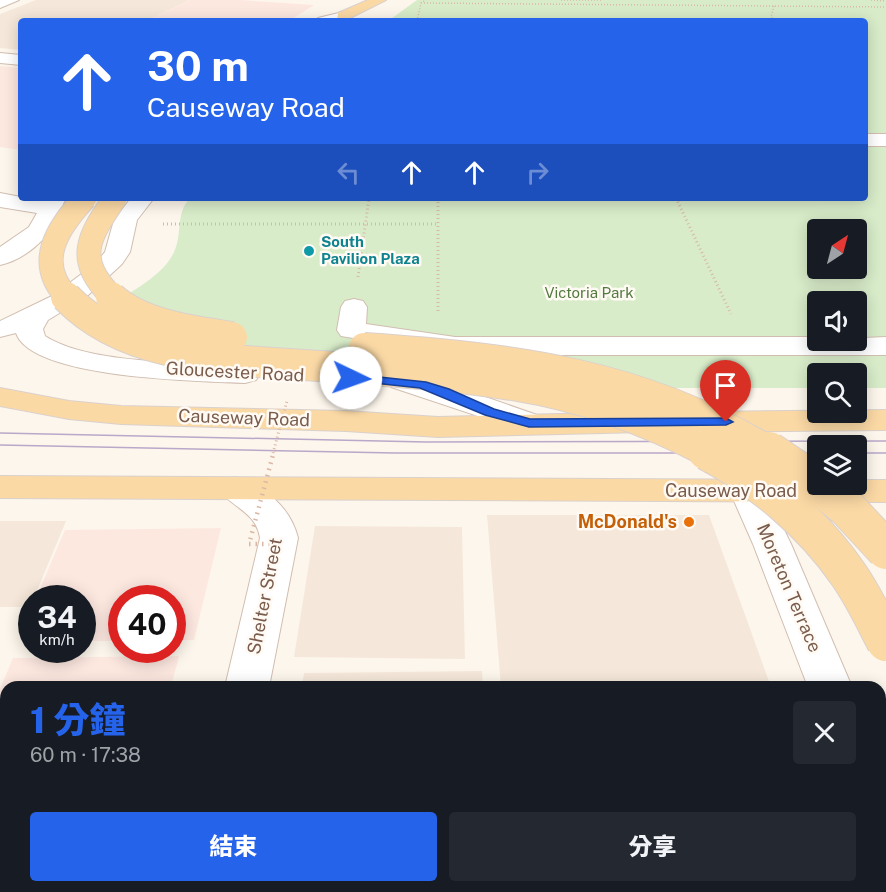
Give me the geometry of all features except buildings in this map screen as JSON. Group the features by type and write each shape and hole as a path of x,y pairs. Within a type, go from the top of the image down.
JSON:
{"main road":[{"path":"344,18 361,4 384,3"},
{"path":"371,18 384,3"},
{"path":"113,201 92,230 86,255 88,267 109,296 141,315 191,330 222,336 469,356 593,377 637,389 719,422 807,477"},
{"path":"64,204 49,260 50,272 68,302 87,317 111,331 164,348 222,358 464,378 540,388 578,398 654,425 686,440 760,486 804,522 842,564 886,642"},
{"name":"Causeway Road","path":"0,397 69,410 121,415 335,421 438,427 529,423 886,420"},
{"name":"Causeway Road","path":"0,487 886,490"},
{"path":"831,495 847,508 886,550"}],"street":[{"path":"0,4 12,0"},
{"path":"868,140 886,141"},
{"path":"0,200 64,204"},
{"path":"0,329 35,319 104,268 120,249 115,234 140,201"},
{"path":"0,258 37,231 64,204"},
{"path":"354,307 351,330 455,346 886,346"},
{"name":"Gloucester Road","path":"35,319 29,329 31,339 40,346 64,354 111,363 168,369 398,381 444,391 490,412 529,423"},
{"name":"Moreton Terrace","path":"726,422 730,453 772,544 828,681"},
{"name":"Shelter Street","path":"235,488 273,517 279,538 248,681"}],"path":[{"path":"418,18 421,3 426,0"},
{"path":"561,0 580,3 602,0"},
{"path":"662,5 671,0"},
{"path":"871,0 885,1"},
{"path":"792,2 797,7"},
{"path":"421,3 886,7"},
{"path":"772,18 774,6"},
{"path":"354,307 369,201"},
{"path":"438,201 438,314"},
{"path":"677,201 746,346"},
{"path":"155,224 438,224"},
{"path":"270,544 249,543 288,396"}],"shaded area":[{"path":"36,0 189,0 152,18 18,18 18,50 0,48 0,14"},
{"path":"189,0 240,0 314,5 294,18 152,18"},
{"path":"0,66 18,68 18,150 0,147"},
{"path":"487,515 709,515 769,681 501,681"},
{"path":"0,521 66,521 39,585 18,585 18,607 0,607"},
{"path":"315,526 462,527 465,659 294,657"},
{"path":"221,528 194,640 186,640 186,585 108,585 108,641 96,641 96,585 42,585 65,530"},
{"path":"96,657 108,657 108,663 177,663 173,681 3,681 13,658 18,658 18,663 96,663"},
{"path":"482,671 483,681 303,681 304,673"}],"green space":[{"name":"Victoria Park","path":"417,0 886,0 886,388 867,388 867,363 807,363 807,388 591,388 280,362 124,297 152,278 170,259 177,245 182,211 188,201 868,201 868,18 392,18"}],"tram line":[{"path":"0,433 426,442 886,441"},
{"path":"0,445 395,453 807,453"},
{"path":"867,453 886,453"}],"place":[{"name":"South Pavilion Plaza","path":"309,251"},
{"name":"McDonald's","path":"689,522"}],"route":[{"path":"351,378 421,384 444,391 490,412 529,423 726,422"}]}
